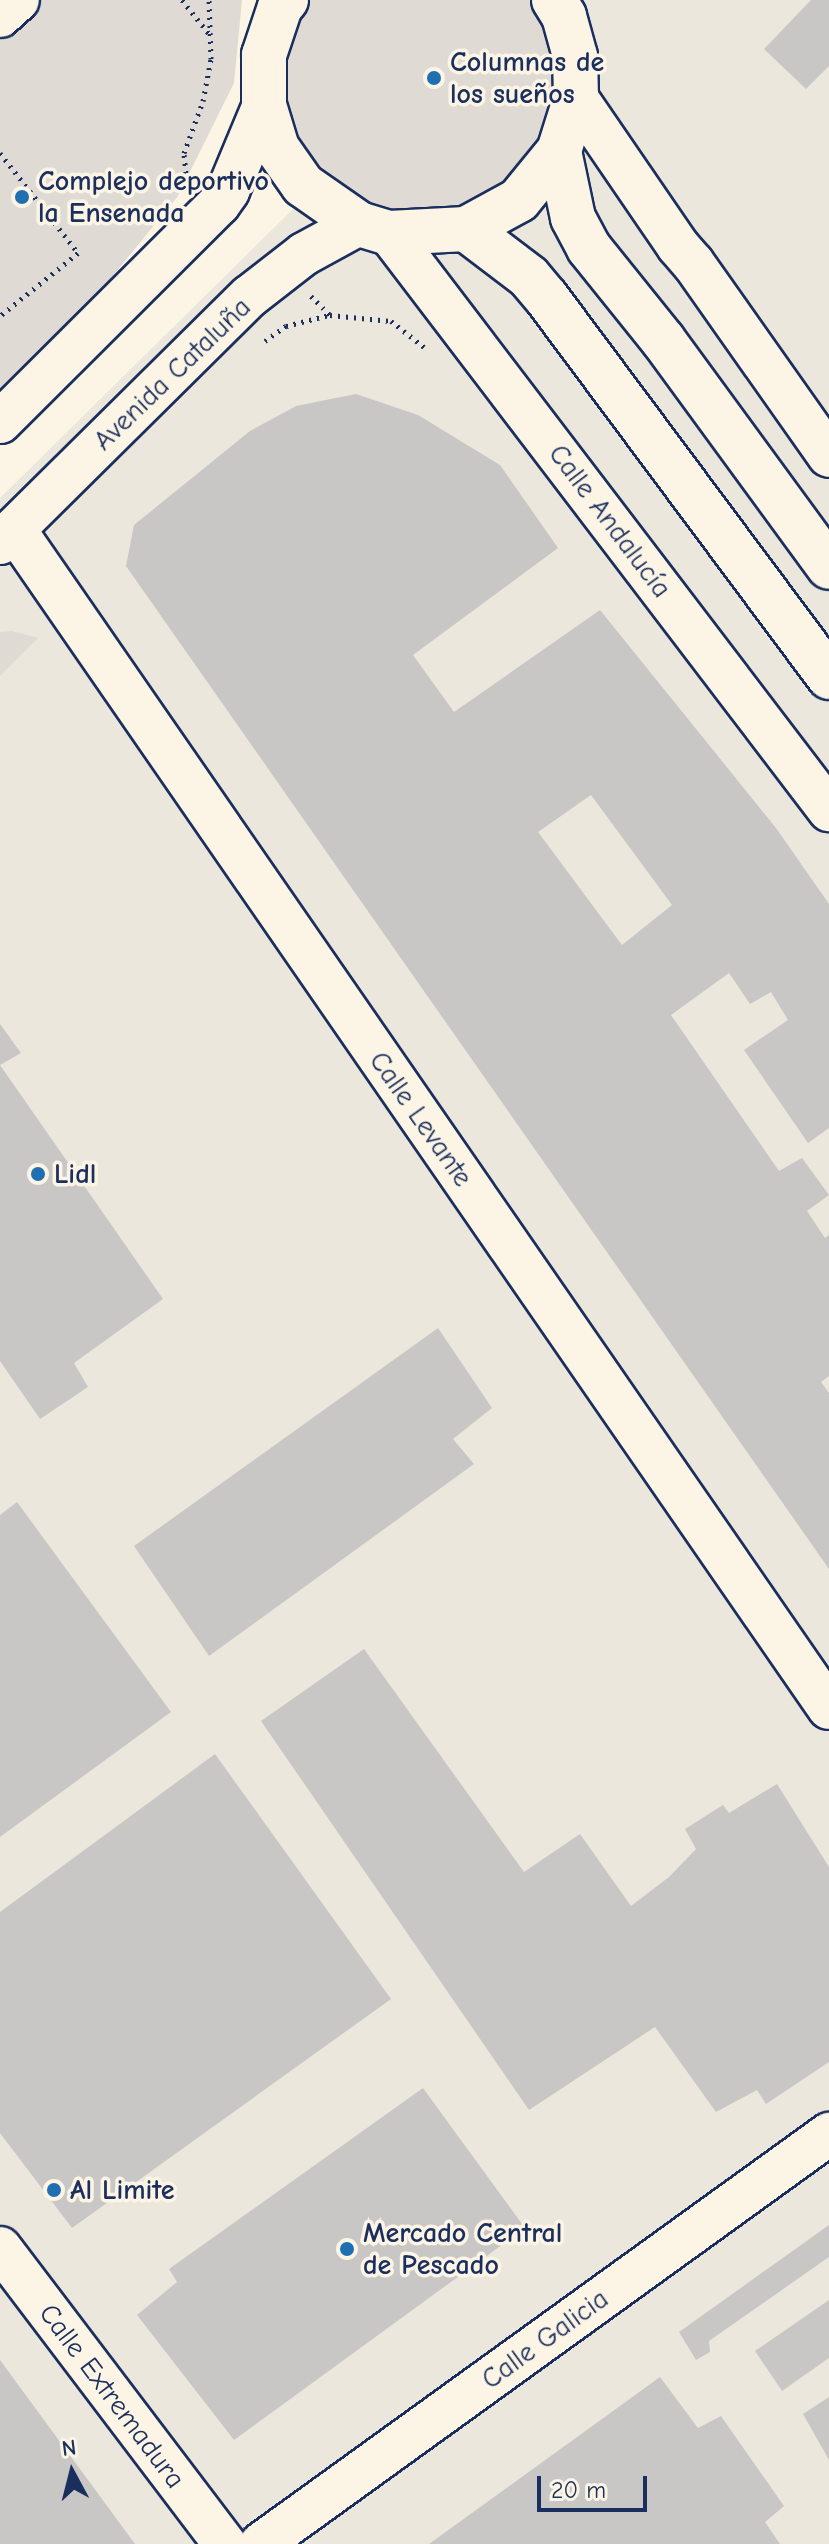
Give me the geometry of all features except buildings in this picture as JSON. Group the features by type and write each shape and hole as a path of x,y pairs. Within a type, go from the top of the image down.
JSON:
{"main road":[{"path":"281,2 264,55 264,105 277,148 303,185 374,229 466,229 519,200 559,151 576,97 575,56 563,5"},
{"path":"559,151 573,218 589,248 663,340 829,567"},
{"path":"466,229 529,277 546,297 829,677"}],"street":[{"path":"0,16 18,0"},
{"path":"576,97 678,246 829,456"},
{"path":"0,422 219,204 228,191 264,105"},
{"name":"Avenida Cataluña","path":"7,536 250,296 304,254 374,229"},
{"name":"Calle Andalucía","path":"374,229 829,810"},
{"name":"Calle Levante","path":"7,536 829,1708"},
{"name":"Calle Galicia","path":"261,2544 829,2134"},
{"name":"Calle Extremadura","path":"0,2248 225,2544"}],"path":[{"path":"182,0 210,36"},
{"path":"0,153 78,253 0,316"}],"shaded area":[{"path":"37,0 242,0 234,83 178,196 107,283 0,394 0,35"},
{"path":"286,0 554,0 575,56 519,200 389,233 277,148"},
{"path":"505,0 829,0 829,2544 0,2544 0,498"},
{"path":"12,631 38,638 0,676 0,632"}],"place":[{"name":"Columnas de los sueños","path":"434,78"},
{"name":"Complejo deportivo la Ensenada","path":"22,197"},
{"name":"Lidl","path":"38,1174"},
{"name":"Al Limite","path":"54,2190"},
{"name":"Mercado Central de Pescado","path":"347,2249"}]}
